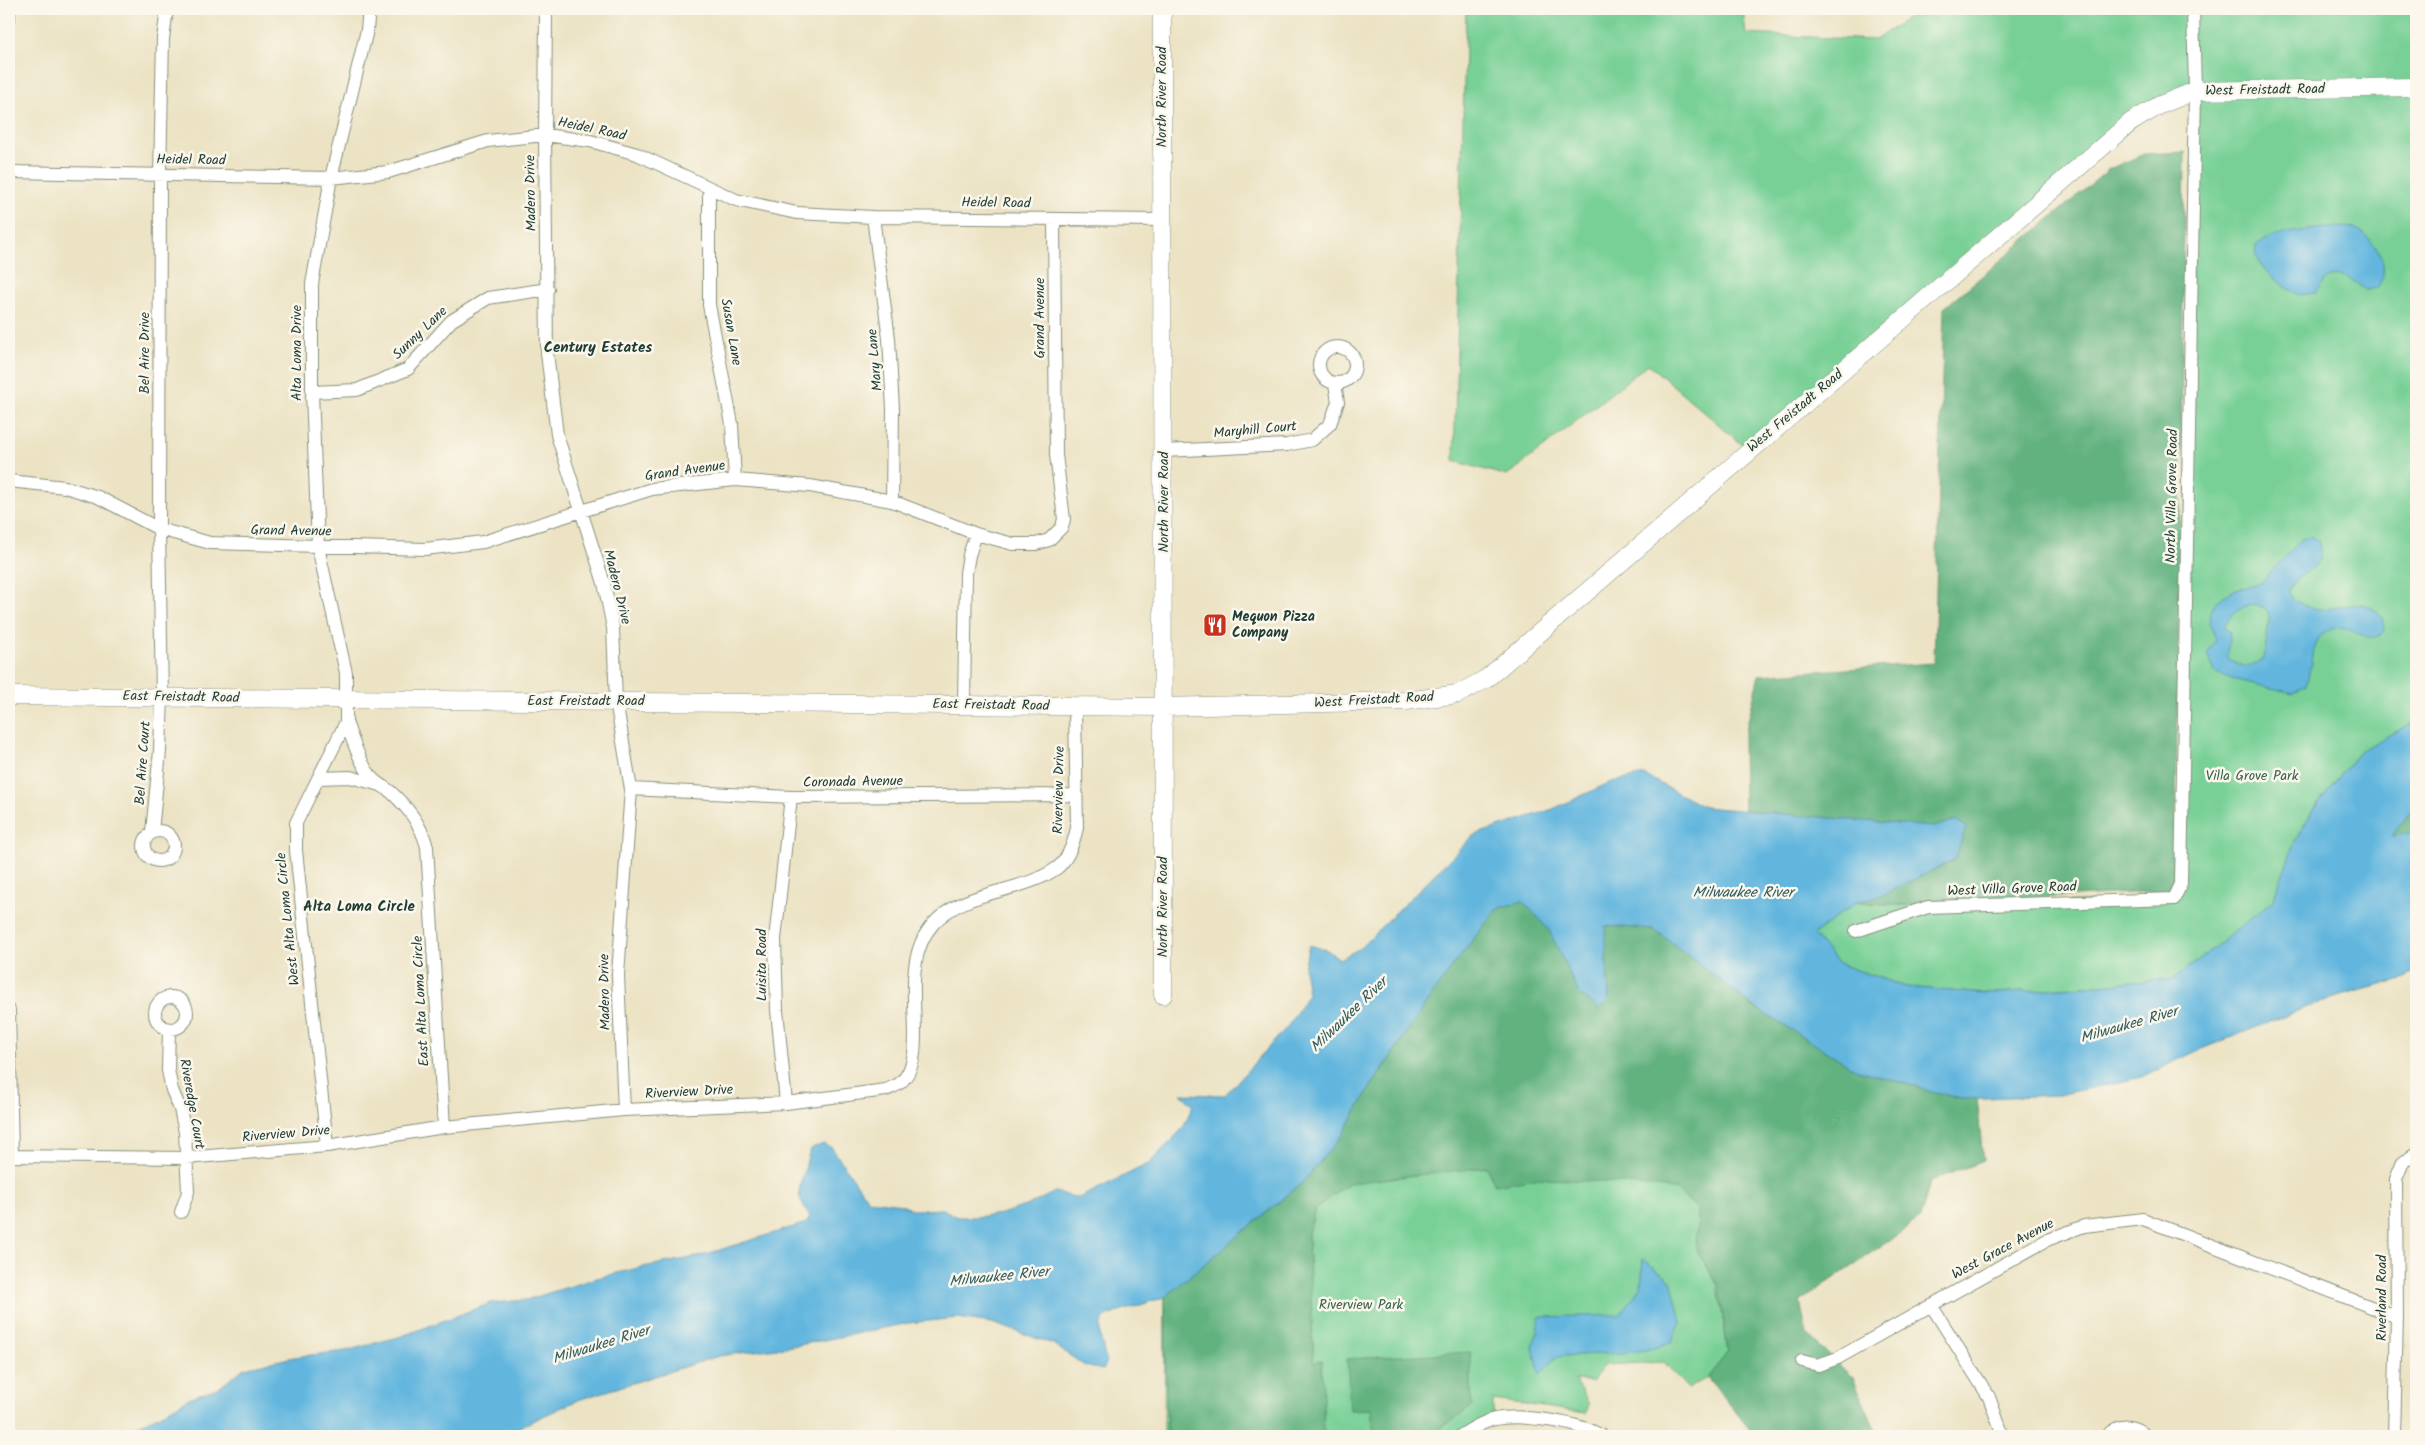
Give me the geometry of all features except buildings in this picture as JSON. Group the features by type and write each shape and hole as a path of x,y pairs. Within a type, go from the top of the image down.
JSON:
{"street":[{"path":"9,9 9,18"},
{"name":"Bel Aire Drive","path":"162,697 159,530 160,174 164,39 168,9"},
{"name":"Alta Loma Drive","path":"346,699 346,673 318,546 312,392 312,284 331,178 367,30 369,9"},
{"name":"Madero Drive","path":"546,9 544,135 548,290 547,353 557,435 604,583 613,628 616,701 631,788 618,975 624,1110"},
{"name":"North River Road","path":"1162,9 1164,451 1163,995"},
{"name":"North Villa Grove Road","path":"2174,900 2181,884 2195,91 2193,9"},
{"name":"West Freistadt Road","path":"1163,707 1406,702 1458,694 1486,679 2131,122 2160,105 2195,91 2416,87"},
{"name":"Heidel Road","path":"9,172 331,178 388,172 488,141 544,135 590,141 637,154 736,200 778,210 815,215 873,217 1162,220"},
{"name":"Susan Lane","path":"710,188 709,305 732,424 735,480"},
{"name":"Mary Lane","path":"873,217 889,339 894,409 892,501"},
{"name":"Grand Avenue","path":"9,481 65,487 98,497 159,530 210,543 426,549 483,542 652,489 735,480 810,486 892,501 976,534 1013,544 1036,544 1049,540 1056,534 1062,527 1064,519 1056,455 1054,219"},
{"name":"Sunny Lane","path":"312,392 358,390 408,369 451,321 488,298 548,290"},
{"name":"Maryhill Court","path":"1164,451 1287,445 1312,440 1330,424 1338,402 1335,384"},
{"path":"964,704 966,573 968,555 976,534"},
{"name":"East Freistadt Road","path":"9,696 1163,707"},
{"name":"Bel Aire Court","path":"152,832 160,751 162,697"},
{"name":"West Alta Loma Circle","path":"327,1146 296,850 296,823 346,722 346,699"},
{"name":"Riverview Drive","path":"10,1156 186,1158 327,1146 444,1127 624,1110 786,1103 886,1090 900,1083 910,1069 915,1052 913,980 918,950 934,923 956,906 978,896 1028,882 1058,868 1073,845 1077,828 1075,706"},
{"name":"East Alta Loma Circle","path":"346,722 366,769 380,785 410,812 422,830 427,846 444,1127"},
{"path":"318,778 350,777 380,785"},
{"name":"Coronada Avenue","path":"631,788 791,797 1075,795"},
{"name":"Luisita Road","path":"786,1103 777,1010 774,939 791,797"},
{"name":"West Villa Grove Road","path":"1856,931 1928,907 2174,900"},
{"path":"9,1010 10,1156"},
{"name":"Riveredge Court","path":"169,1029 168,1070 172,1090 180,1109 186,1158 188,1192 181,1212"},
{"name":"Riverland Road","path":"2394,1436 2397,1317 2396,1178 2403,1162 2416,1154"},
{"name":"West Grace Avenue","path":"1802,1361 1815,1365 1834,1360 2048,1240 2084,1226 2143,1219 2397,1317"},
{"path":"1931,1305 1989,1397 2003,1436"},
{"path":"1467,1434 1493,1419 1522,1416 1566,1424 1602,1436"},
{"path":"2107,1436 2118,1428 2126,1426 2133,1427 2146,1436"}],"green space":[{"name":"Villa Grove Park","path":"1466,9 1743,9 1746,34 1875,40 1921,9 2416,9 2416,721 2360,751 2315,807 2296,839 2273,902 2174,979 1985,994 1906,987 1839,964 1813,935 1856,902 1928,907 2173,899 2181,884 2194,91 2160,105 1745,447 1648,364 1507,476 1454,461"},
{"path":"2185,152 2175,876 2168,891 1905,905 1856,902 1885,894 1955,859 1966,827 1956,820 1934,827 1744,810 1743,742 1759,675 1934,663 1944,308 2109,169 2144,154"},
{"path":"2416,804 2416,832 2391,837"},
{"name":"Riverview Park","path":"1523,900 1549,930 1579,994 1609,999 1604,926 1654,929 1751,1005 1857,1070 1961,1099 1977,1098 1983,1161 1930,1181 1920,1219 1800,1302 1807,1334 1853,1378 1878,1436 1755,1436 1708,1377 1728,1352 1718,1285 1696,1249 1698,1209 1675,1189 1620,1183 1536,1178 1495,1185 1487,1167 1349,1183 1315,1210 1308,1233 1314,1362 1322,1360 1324,1436 1167,1436 1165,1297 1304,1181 1343,1134 1370,1088 1433,993 1496,909"},
{"name":"Riverview Park","path":"1654,929 1751,1005 1778,1022 1723,1319 1728,1352 1708,1377 1688,1389 1664,1362 1605,1365 1592,1381 1575,1381 1589,1404 1586,1413 1493,1400 1493,1419 1460,1436 1164,1436 1165,1297 1197,1272 1433,993"},
{"path":"1470,1352 1472,1406 1430,1436 1374,1436 1371,1409 1350,1410 1347,1359"}],"water":[{"path":"2346,227 2364,235 2378,250 2382,259 2383,269 2382,279 2377,288 2365,290 2347,278 2336,276 2326,280 2315,293 2299,295 2270,275 2256,254 2256,246 2273,237 2298,231"},
{"path":"2309,537 2318,541 2321,557 2312,568 2292,584 2288,590 2291,597 2301,604 2312,608 2323,609 2364,605 2383,617 2384,632 2372,637 2340,627 2326,631 2320,637 2313,652 2306,685 2293,693 2232,679 2214,672 2208,653 2216,639 2209,623 2212,607 2216,601 2236,589 2253,586 2262,581 2302,539","holes":["2254,605 2263,607 2268,611 2269,621 2264,659 2246,667 2227,658 2230,632 2224,626 2230,617 2242,607"]},
{"name":"Milwaukee River","path":"2416,721 2416,804 2392,836 2416,832 2416,972 2405,978 2320,1002 2199,1050 2142,1077 2058,1095 1961,1099 1857,1070 1751,1005 1654,929 1605,926 1609,999 1599,1009 1579,994 1549,930 1523,901 1496,909 1433,993 1370,1088 1343,1134 1304,1181 1165,1297 1107,1316 1102,1322 1100,1330 1105,1359 1103,1370 1085,1366 1053,1344 992,1323 958,1318 909,1323 799,1345 719,1356 578,1400 500,1436 115,1436 162,1414 189,1398 220,1387 244,1368 294,1357 345,1351 402,1336 491,1303 526,1300 597,1278 642,1267 697,1257 806,1223 810,1216 800,1196 801,1182 812,1148 824,1144 832,1148 868,1200 894,1203 916,1210 943,1209 957,1217 976,1217 1001,1214 1031,1204 1055,1192 1079,1198 1150,1163 1183,1128 1193,1105 1181,1094 1225,1095 1288,1026 1308,994 1304,967 1309,945 1327,950 1340,959 1360,948 1474,835 1553,809 1611,782 1644,775 1704,807 1934,827 1956,820 1966,827 1955,859 1885,894 1856,902 1813,935 1839,964 1906,987 1985,994 2174,979 2272,902 2296,839 2315,807 2360,751"},
{"path":"1643,1259 1671,1280 1681,1322 1671,1343 1628,1352 1556,1357 1540,1375 1533,1348 1540,1317 1620,1315 1641,1287"}],"place":[{"name":"Mequon Pizza Company","path":"1215,625"}],"district":[{"name":"Century Estates","path":"598,348"},
{"name":"Alta Loma Circle","path":"359,907"}]}
